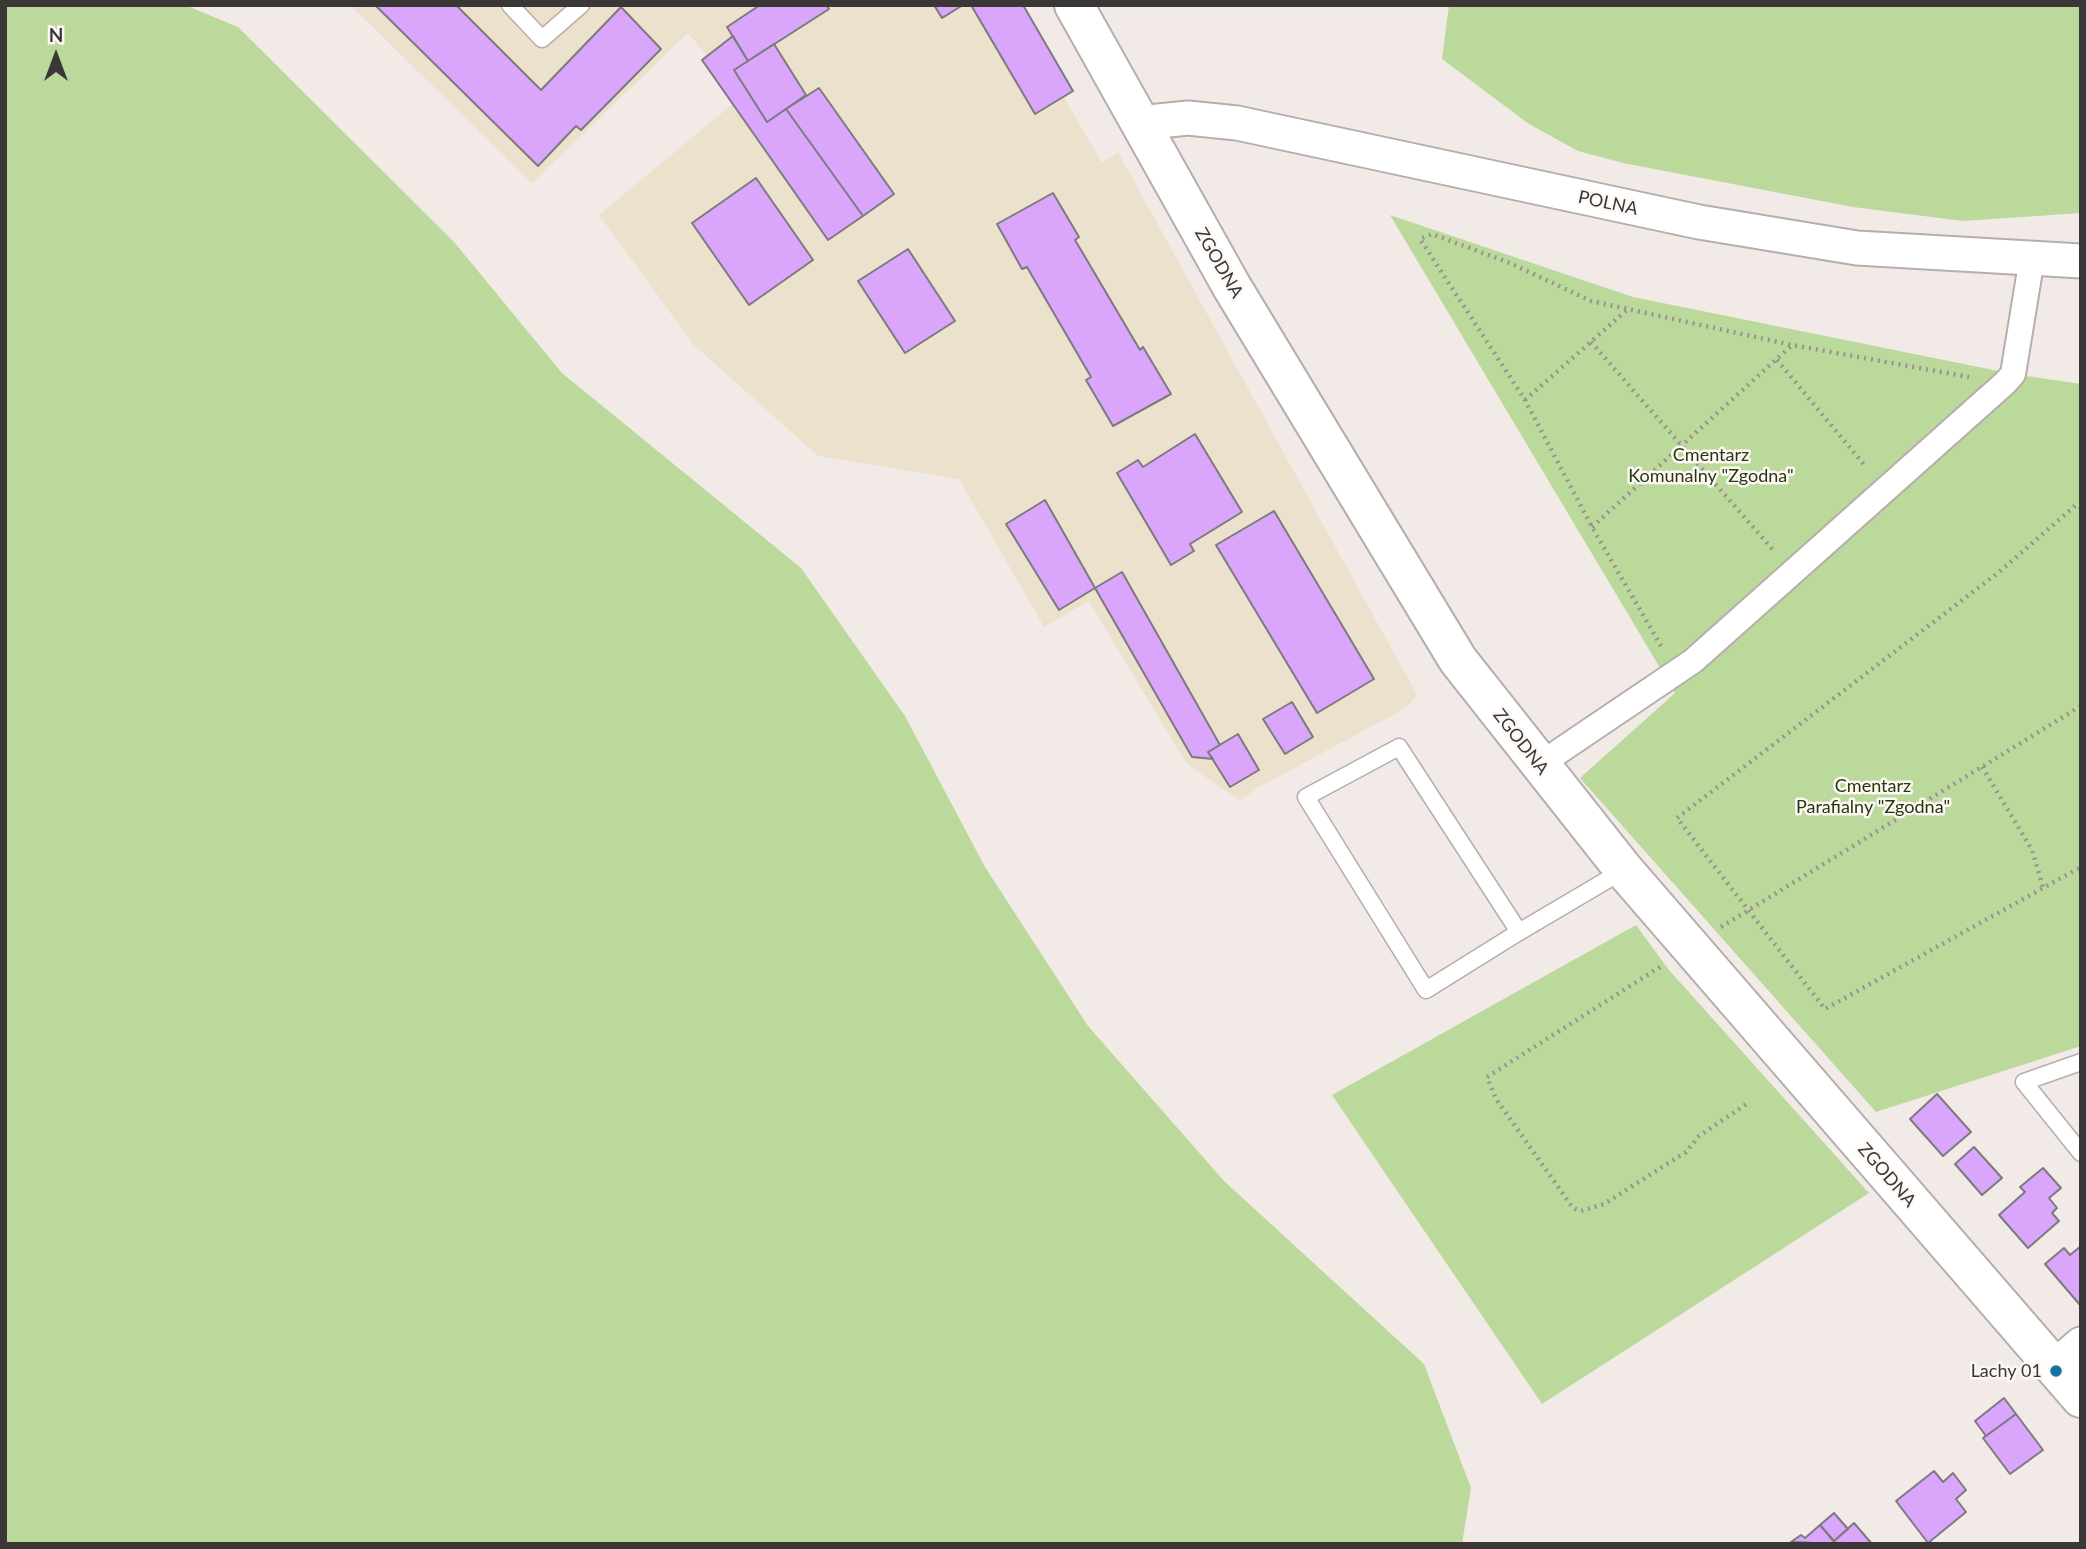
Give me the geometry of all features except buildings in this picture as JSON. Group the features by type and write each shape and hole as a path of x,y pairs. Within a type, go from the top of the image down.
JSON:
{"street":[{"name":"ZGODNA","path":"1074,5 1232,287 1458,660 1624,870 2067,1356 2081,1398"},
{"name":"POLNA","path":"1139,123 1188,118 1237,123 1699,222 1836,244 2081,261"},
{"path":"1539,765 1693,661 2006,383 2013,374 2032,258"}],"lane":[{"path":"510,5 542,39 581,5"},
{"path":"1519,932 1399,747 1306,797 1426,990 1624,870"},
{"path":"2081,1062 2024,1082 2081,1153"}],"path":[{"path":"1676,670 1591,527 1525,400 1420,239 1432,234 1510,263 1591,301 1792,345 2006,383"},
{"path":"1525,400 1628,309"},
{"path":"1591,342 1793,573"},
{"path":"1591,527 1792,345"},
{"path":"1777,360 1886,491"},
{"path":"2081,508 2076,505 1999,572 1677,818 1746,911 1825,1009 2081,867"},
{"path":"1715,931 2081,706"},
{"path":"1982,767 2032,850 2043,887"},
{"path":"1664,964 1487,1077 1489,1088 1573,1208 1581,1211 1604,1204 1686,1152 1699,1136 1748,1103"}],"shaded area":[{"path":"350,5 1011,5 1102,163 1118,152 1417,695 1407,707 1254,790 1240,801 1186,763 1089,601 1044,627 959,479 818,456 694,345 599,215 741,97 688,33 532,183"}],"green space":[{"path":"5,5 185,5 238,27 454,242 562,373 801,568 905,716 985,867 1088,1026 1224,1181 1424,1364 1471,1488 1462,1544 5,1544"},
{"path":"1449,5 2081,5 2081,213 1963,221 1853,207 1623,163 1578,151 1529,124 1442,59"},
{"name":"Cmentarz Parafialny \"Zgodna\"","path":"1390,215 1633,297 2013,374 2081,384 2081,1046 1876,1112 1580,778 1675,693"},
{"path":"1636,925 1669,970 1869,1193 1542,1404 1332,1095"}],"place":[{"name":"Lachy 01","path":"2056,1371"}],"park label":[{"name":"Cmentarz Komunalny \"Zgodna\"","path":"1711,465"}]}
